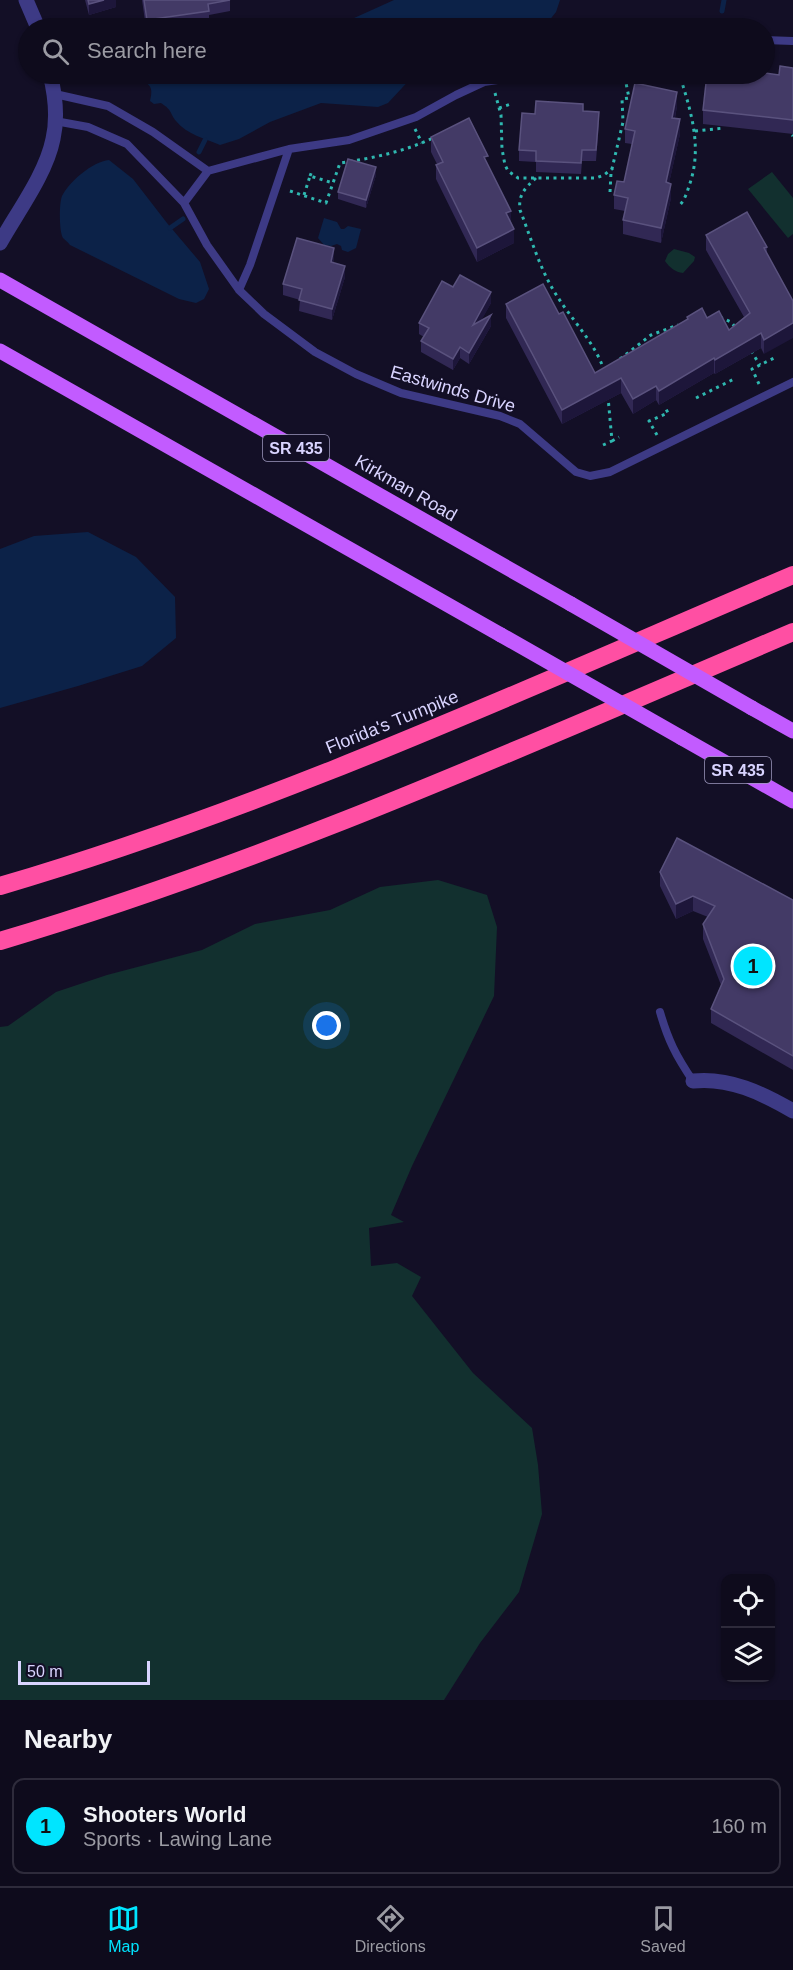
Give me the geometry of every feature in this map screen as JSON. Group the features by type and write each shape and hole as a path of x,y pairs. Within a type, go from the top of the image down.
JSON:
{"highway":[{"name":"Florida's Turnpike","path":"0,886 62,868 245,804 408,739 793,575"},
{"path":"0,941 78,918 263,853 428,787 793,632"}],"main road":[{"name":"Kirkman Road","path":"0,280 793,731"},
{"name":"SR 435","path":"0,351 793,801"}],"street":[{"path":"26,0 34,18"},
{"path":"0,243 41,171 54,138 55,94 52,84"},
{"path":"693,1080 709,1079 741,1086 793,1111"}],"lane":[{"path":"775,40 793,41"},
{"path":"184,203 208,171 289,149 349,140 416,117 480,84"},
{"path":"55,94 108,106 153,132 208,171"},
{"name":"Eastwinds Drive","path":"55,121 88,127 127,144 184,203 207,245 239,290 264,314 315,352 356,374 401,393 520,424 576,472 590,476 610,472 793,382"},
{"path":"239,290 250,265 289,149"},
{"path":"660,1012 668,1039 678,1060 693,1080"}],"path":[{"path":"610,192 623,122 622,99 629,98 627,84"},
{"path":"679,206 693,177 695,158 695,130 682,84"},
{"path":"495,92 499,108 502,149 508,171 518,178 596,178 613,168"},
{"path":"499,108 511,104"},
{"path":"695,130 724,128"},
{"path":"415,129 422,143"},
{"path":"290,190 326,203 340,163 376,158 438,136"},
{"path":"304,195 312,171"},
{"path":"310,176 333,183"},
{"path":"536,178 521,194 520,210 547,278 588,341 604,373"},
{"path":"718,316 731,322 737,330"},
{"path":"618,361 651,335 683,324"},
{"path":"748,348 760,365"},
{"path":"760,386 752,369 774,358"},
{"path":"696,398 735,378"},
{"path":"608,394 612,441"},
{"path":"658,436 649,421 668,413 666,409"},
{"path":"603,445 619,437"}],"green space":[{"path":"772,172 793,198 793,234 788,238 748,189"},
{"path":"674,249 695,257 683,273 673,269 665,261"},
{"path":"438,880 487,895 497,927 494,996 412,1166 391,1215 404,1222 369,1228 371,1266 397,1263 421,1277 412,1296 473,1373 532,1428 542,1514 519,1592 480,1643 444,1700 0,1700 0,1027 8,1026 56,992 107,975 202,950 255,924 330,910 380,887"}],"water":[{"path":"394,0 560,0 551,18 354,18"},
{"path":"148,84 406,84 388,103 378,107 321,103 270,122 239,139 220,145 196,136 180,126 165,106 150,101"},
{"path":"109,160 133,179 200,262 209,289 204,299 196,303 179,299 70,245 63,238 60,217 62,196 70,184 82,173 96,164"},
{"path":"324,218 337,222 341,229 348,226 361,229 356,248 348,252 342,250 337,244 324,245 318,238"},
{"path":"88,532 136,557 175,597 176,638 142,666 0,708 0,549 34,536"}],"building":[{"path":"88,0 104,0 89,4"},
{"path":"144,0 230,0 208,4 209,11 147,18"},
{"path":"780,66 793,68 793,120 703,110 706,84 775,84 775,74 779,75"},
{"path":"635,84 677,92 672,118 680,119 666,182 671,184 661,228 623,220 628,198 614,195 617,181 624,182 635,131 625,129"},
{"path":"536,101 583,104 583,111 599,112 596,150 582,150 581,163 536,161 536,151 519,150 522,113 535,114"},
{"path":"469,118 488,156 484,157 511,211 506,213 514,229 477,248 436,165 443,162 431,137"},
{"path":"348,159 376,167 366,200 338,192"},
{"path":"747,212 793,301 793,323 764,340 761,333 659,391 656,386 633,399 621,378 562,410 506,304 543,284 559,314 563,312 595,373 688,319 687,317 702,308 707,318 719,311 729,330 750,313 706,235"},
{"path":"297,238 334,248 331,262 345,266 332,309 299,300 302,289 283,284"},
{"path":"460,275 491,292 473,325 491,315 469,353 460,347 453,359 421,341 429,328 419,323 442,281 453,287"},
{"path":"677,838 793,900 793,1056 711,1009 724,979 703,924 715,906 693,896 676,904 660,872"}],"waterway":[{"path":"722,11 724,0"},
{"path":"199,152 205,140"},
{"path":"170,228 183,219"}],"place":[{"name":"Shooters World","path":"753,966"}]}
